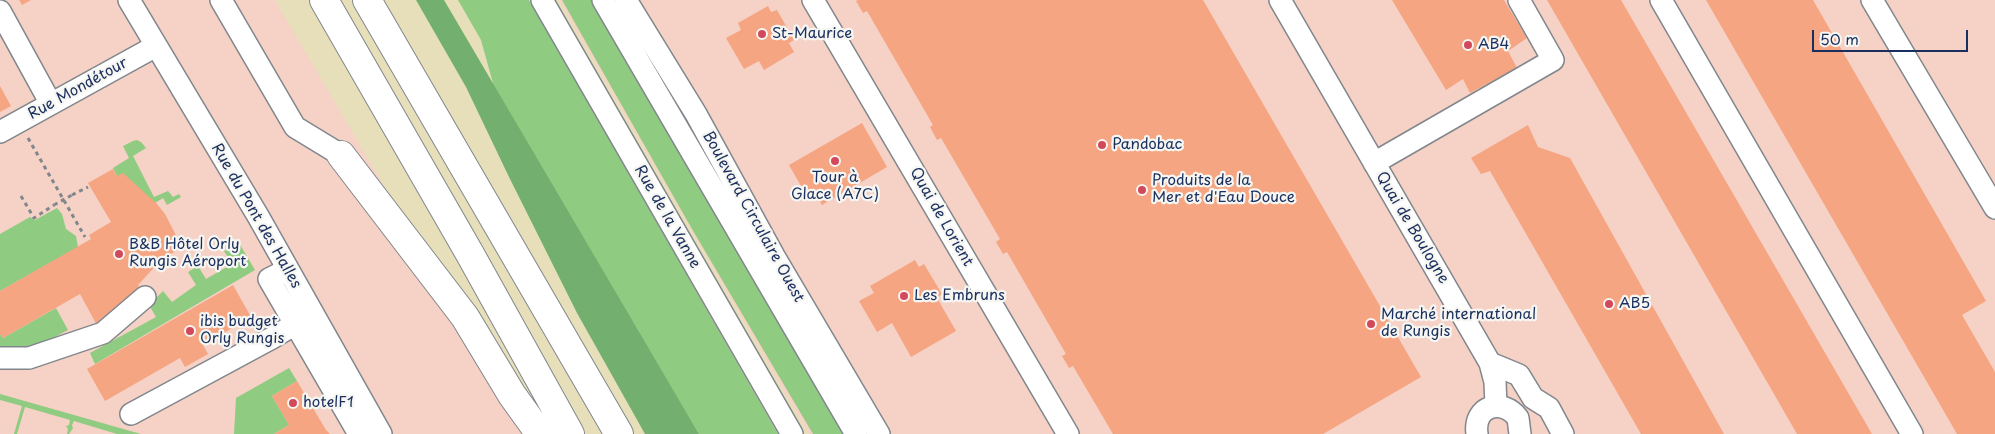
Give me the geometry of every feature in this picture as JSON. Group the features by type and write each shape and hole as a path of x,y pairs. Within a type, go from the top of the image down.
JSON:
{"highway":[{"path":"324,0 470,254 570,434"},
{"path":"367,0 619,434"},
{"path":"341,155 465,317 512,395 540,434"}],"street":[{"name":"Rue du Pont des Halles","path":"129,0 258,216 287,270 304,319 381,434"},
{"path":"221,0 295,127 341,155"},
{"name":"Rue de la Vanne","path":"542,0 792,434"},
{"path":"603,0 856,434"},
{"name":"Boulevard Circulaire Ouest","path":"626,0 696,114 774,256 879,434"},
{"name":"Quai de Lorient","path":"813,0 1068,434"},
{"name":"Quai de Boulogne","path":"1280,0 1490,362 1495,382 1496,406"},
{"path":"1374,164 1553,60 1519,0"},
{"path":"1661,0 1912,434"},
{"path":"1872,0 1995,208"},
{"path":"0,11 51,104"},
{"name":"Rue Mondétour","path":"0,132 156,46"},
{"path":"0,358 29,358 102,333 146,297"},
{"path":"131,414 304,319 359,434"},
{"path":"1490,362 1519,375 1533,398 1549,408 1564,434"},
{"path":"1478,434 1478,421 1481,414 1486,409 1496,406 1508,408 1514,412 1518,418 1520,434"}],"path":[{"path":"36,153 85,237"},
{"path":"21,196 34,218 88,187"}],"shaded area":[{"path":"0,0 275,0 529,434 0,434"},
{"name":"Marché international de Rungis","path":"559,0 1995,0 1995,434 809,434"}],"green space":[{"path":"416,0 444,0 699,434 645,434 577,313 466,87"},
{"path":"458,0 529,0 778,434 699,434 496,94 481,40"},
{"path":"562,0 595,0 847,434 813,434 692,229"},
{"path":"137,140 146,148 133,156 154,197 168,191 173,197 179,194 181,197 167,205 163,198 155,203 117,176 113,168 129,158 123,146"},
{"path":"57,208 62,214 66,229 76,236 78,247 0,291 0,234 30,217 35,220"},
{"path":"239,243 255,270 95,364 90,353 156,317 149,305 163,291 172,302 196,285 188,272 198,266 206,279 232,264 224,251"},
{"path":"56,308 68,330 32,349 0,350 0,334 3,338"},
{"path":"289,368 297,381 272,396 289,425 274,434 234,434 236,398"},
{"path":"0,394 141,434 117,434 74,421 73,428 67,434 68,429 66,426 69,425 70,420 25,407 17,434 14,434 22,406 0,400"}],"building":[{"path":"19,0 31,0 22,5"},
{"name":"Produits de la Mer et d'Eau Douce","path":"1203,0 1421,377 1323,434 1113,434 1073,366 1069,368 1062,356 1066,354 1007,252 1003,254 996,242 1000,239 941,138 937,140 930,127 933,125 867,11 863,13 856,1"},
{"name":"AB4","path":"1392,0 1504,0 1527,38 1508,51 1517,68 1470,93 1463,79 1446,90"},
{"path":"1547,0 1621,0 1872,434 1797,434"},
{"path":"1706,0 1813,0 1986,301 1962,315 1995,372 1995,434 1957,434"},
{"name":"St-Maurice","path":"768,6 771,12 777,10 794,40 789,43 794,52 764,70 759,61 744,69 726,38 741,30 738,23"},
{"path":"0,86 11,106 0,112"},
{"name":"Tour à Glace (A7C)","path":"862,123 887,167 822,205 817,196 809,200 789,165"},
{"name":"AB5","path":"1528,125 1538,147 1570,158 1724,434 1641,434 1490,171 1481,174 1471,158"},
{"name":"B&B Hôtel Orly Rungis Aéroport","path":"113,169 117,176 123,173 157,204 165,214 182,247 161,260 138,285 141,290 125,300 99,329 80,294 3,338 0,334 0,291 91,239 89,235 111,222 88,183"},
{"name":"Les Embruns","path":"915,260 919,267 924,264 942,294 937,298 956,331 911,357 892,323 877,332 859,301 874,293 870,286"},
{"name":"ibis budget Orly Rungis","path":"233,285 251,317 203,345 208,354 185,367 180,358 105,401 87,369"},
{"name":"hotelF1","path":"297,381 330,434 274,434 289,425 272,396"}],"place":[{"name":"St-Maurice","path":"762,34"},
{"name":"AB4","path":"1468,45"},
{"name":"Pandobac","path":"1102,145"},
{"name":"Tour à Glace (A7C)","path":"835,161"},
{"name":"Produits de la Mer et d'Eau Douce","path":"1142,190"},
{"name":"B&B Hôtel Orly Rungis Aéroport","path":"119,254"},
{"name":"Les Embruns","path":"904,296"},
{"name":"AB5","path":"1609,304"},
{"name":"Marché international de Rungis","path":"1371,324"},
{"name":"ibis budget Orly Rungis","path":"190,331"},
{"name":"hotelF1","path":"293,403"}]}
